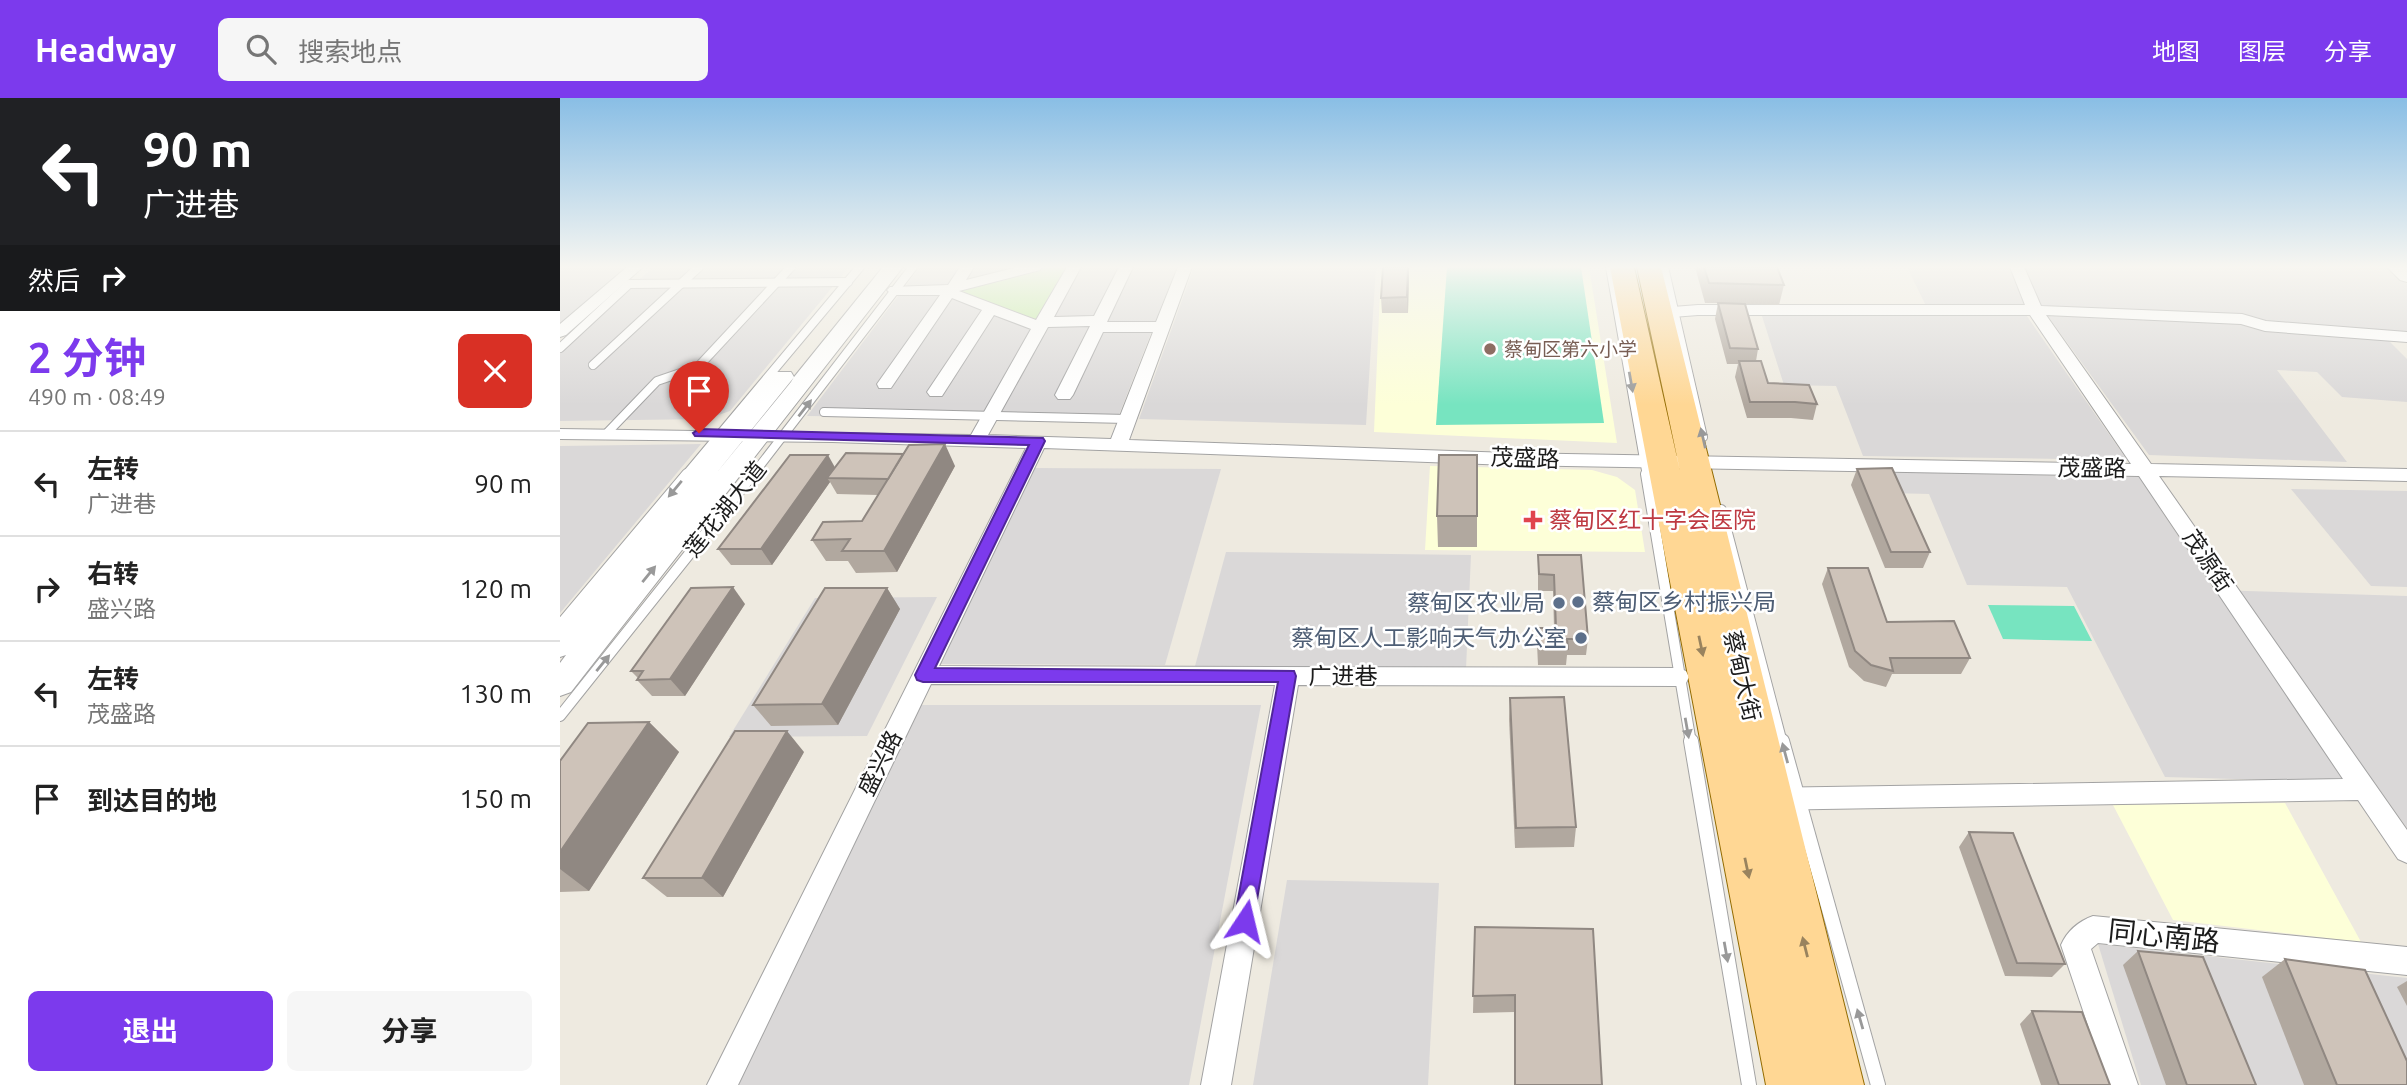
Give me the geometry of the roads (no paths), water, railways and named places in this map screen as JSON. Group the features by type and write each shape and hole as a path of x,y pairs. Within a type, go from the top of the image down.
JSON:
{"main road":[{"name":"蔡甸大街","path":"1636,313 1783,799 1838,1085"},
{"name":"蔡甸大街","path":"1668,314 1684,465 1792,1085"}],"street":[{"path":"560,332 582,313"},
{"name":"莲花湖大道","path":"560,646 730,434 834,313"},
{"name":"莲花湖大道","path":"560,684 773,435 868,313"},
{"path":"885,384 933,313"},
{"path":"936,392 988,313"},
{"path":"1006,313 1041,325 1162,327"},
{"path":"976,439 1048,313"},
{"path":"1064,395 1103,313"},
{"path":"1118,444 1167,313"},
{"path":"1668,314 1675,313"},
{"name":"茂源街","path":"2037,313 2407,851"},
{"path":"2105,313 2242,319 2265,326 2407,337"},
{"name":"茂盛路","path":"564,438 607,433 730,434 1038,441 1684,465 2144,469 2407,475"},
{"name":"盛兴路","path":"722,1085 1038,441"},
{"name":"广进巷","path":"923,675 1678,677"},
{"path":"1216,1085 1288,676"},
{"path":"1783,799 2363,789"},
{"name":"同心南路","path":"2123,1085 2075,945 2093,929 2407,961"}],"lane":[{"path":"560,348 598,313"},
{"path":"593,365 649,313"},
{"path":"607,433 657,381 698,367 748,313"},
{"name":"莲花湖大道","path":"560,625 730,434 824,313"},
{"path":"1627,313 1684,465 1678,677 1748,1085"},
{"path":"824,412 1127,419"},
{"name":"莲花湖大道","path":"560,716 773,435"},
{"path":"1719,503 1783,799 1878,1085"}],"place":[{"name":"蔡甸区第六小学","path":"1490,349"},
{"name":"蔡甸区红十字会医院","path":"1533,520"},
{"name":"蔡甸区乡村振兴局","path":"1578,602"},
{"name":"蔡甸区农业局","path":"1559,603"},
{"name":"蔡甸区人工影响天气办公室","path":"1581,638"}]}
